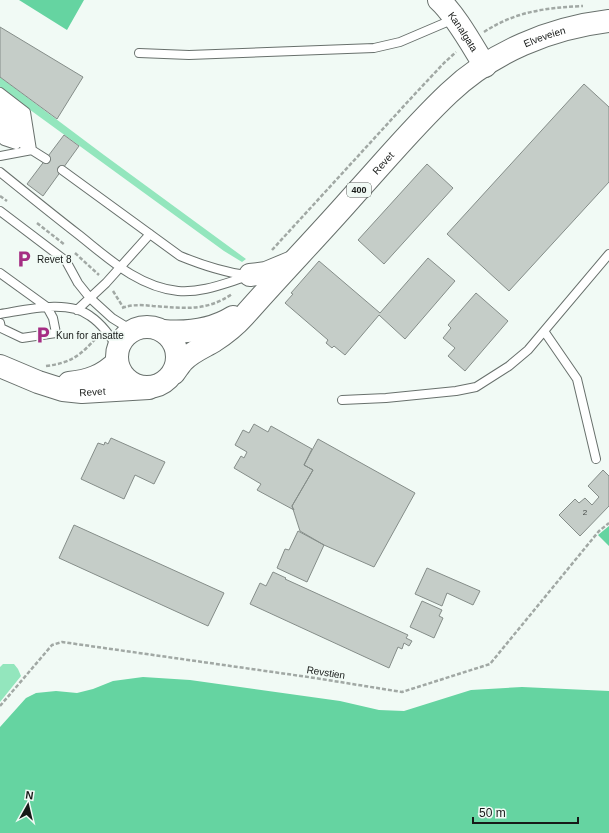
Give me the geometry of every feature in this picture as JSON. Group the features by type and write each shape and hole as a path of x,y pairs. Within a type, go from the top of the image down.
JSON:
{"main road":[{"name":"Kanalgata","path":"447,6 485,66"},
{"name":"Elveveien","path":"485,66 532,40 572,27 609,21"},
{"name":"Revet","path":"174,373 184,360 191,354 215,340 243,317 254,303 295,261 424,118 450,92 473,73 485,66"},
{"name":"400","path":"250,276 266,273 295,261"},
{"name":"Revet","path":"163,331 180,333 192,332 212,327 226,322 254,303"},
{"name":"400","path":"136,329 149,327 163,331"},
{"path":"136,329 127,334 121,342 117,355 120,372 129,382 137,386 149,388"},
{"path":"163,331 172,339 177,350 178,361 174,373"},
{"name":"Revet","path":"0,366 41,374 59,385 82,382 96,377 111,368 117,355"},
{"name":"400","path":"149,388 159,386 168,380 174,373"},
{"name":"Revet","path":"41,374 63,390 82,392 149,388"}],"lane":[{"path":"138,53 189,55 374,48 400,42 447,6"},
{"path":"0,92 26,112 32,150"},
{"path":"0,100 23,117 32,150"},
{"path":"0,108 19,122 32,150"},
{"path":"0,115 15,126 32,150"},
{"path":"0,123 12,131 32,150"},
{"path":"0,130 46,159"},
{"path":"0,138 4,141 32,150"},
{"path":"0,146 32,150"},
{"path":"0,151 32,150"},
{"path":"0,156 32,150"},
{"path":"0,167 9,179"},
{"path":"62,170 180,256 199,264 230,273 250,276"},
{"path":"0,172 120,268 144,282 166,289 179,291 203,291 250,276"},
{"path":"0,175 9,179"},
{"path":"0,211 66,261 78,283 90,298 112,318 125,326 136,329"},
{"path":"77,310 120,268 150,234"},
{"path":"342,400 402,397 456,392 476,387 509,366 528,350 609,254"},
{"path":"0,273 48,307 53,318 56,333 22,338 1,328 0,323"},
{"path":"0,306 4,313 48,307 63,307 90,315 104,328 117,355"},
{"path":"544,331 577,379 596,459"}],"path":[{"path":"486,31 504,19 520,14 539,10 585,6"},
{"path":"267,255 413,96 453,55"},
{"path":"41,374 76,358 85,351 101,333"},
{"name":"Revstien","path":"0,706 52,646 62,642 402,692 490,664 599,531 609,522"}],"shaded area":[{"path":"19,0 84,0 67,30"},
{"path":"0,77 246,259 242,262 224,251 0,88"},
{"path":"609,526 609,546 598,535"},
{"path":"3,664 14,664 21,676 0,702 0,667"},
{"path":"143,677 190,680 340,701 379,710 404,711 471,690 522,687 609,691 609,833 0,833 0,727 26,698 36,693 56,691 77,693 93,689 113,681"}],"building":[{"path":"0,27 83,77 57,119 0,77"},
{"path":"584,84 609,107 609,182 509,291 447,234"},
{"path":"64,135 79,146 43,196 27,184"},
{"path":"427,164 453,188 384,264 358,240"},
{"path":"428,258 455,281 405,339 379,315 345,355 334,346 332,348 326,343 328,340 285,303 293,294 291,293 319,261 380,313"},
{"path":"476,293 508,321 465,371 448,356 455,348 443,338 451,328 448,325"},
{"path":"254,424 268,432 271,426 312,449 304,465 313,470 292,506 294,510 257,490 261,484 234,468 241,456 244,458 247,452 235,445 243,430 249,433"},
{"path":"111,438 165,462 154,484 135,475 124,499 81,479 98,443 104,445 105,442 108,444"},
{"path":"318,439 415,493 374,567 324,545 300,531 292,506 313,470 304,465"},
{"path":"603,470 609,476 609,506 580,536 559,515 575,499 579,503 585,498 592,505 599,497 588,486"},
{"path":"74,525 224,593 208,626 59,558"},
{"path":"298,531 324,545 307,582 277,568 285,549 289,550"},
{"path":"427,568 480,591 473,605 447,593 442,606 415,594"},
{"path":"273,572 286,578 285,579 408,635 406,638 412,641 409,646 404,643 402,649 398,647 389,668 250,604 260,583 266,586"},
{"path":"422,601 442,610 439,616 443,618 434,638 410,627"}],"place":[{"name":"Revet 8","path":"24,259"},
{"name":"Kun for ansatte","path":"43,335"}]}
